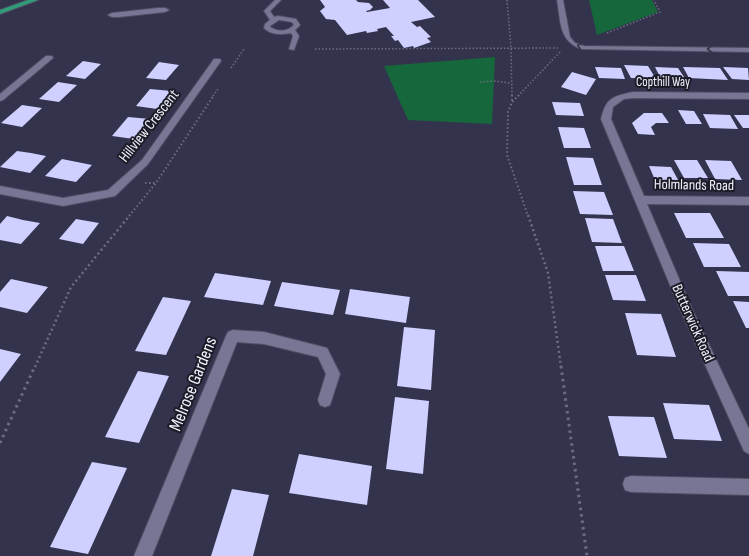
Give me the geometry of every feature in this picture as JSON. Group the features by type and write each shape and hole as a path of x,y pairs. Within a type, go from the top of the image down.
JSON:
{"main road":[{"path":"0,12 35,0"}],"street":[{"path":"112,15 128,15 150,7 165,10"},
{"path":"0,98 48,58"},
{"name":"Hillview Crescent","path":"0,190 63,202 111,193 145,162 217,61"},
{"name":"Copthill Way","path":"639,200 606,119 609,106 621,97 633,95 749,96"},
{"name":"Holmlands Road","path":"639,200 749,201"},
{"name":"Butterwick Road","path":"639,200 686,309 749,446"},
{"name":"Melrose Gardens","path":"143,556 233,336 264,338 322,352 333,374 325,400"},
{"path":"631,484 749,487"}],"lane":[{"path":"273,20 267,11 278,0"},
{"path":"560,0 567,37 573,44 583,48 749,50"},
{"path":"284,18 294,20 297,25 292,30 281,32 270,30 267,25 273,20 284,18"},
{"path":"292,30 296,36 292,49"}],"path":[{"path":"507,0 512,83 512,102 508,112 507,155 548,273 587,556"},
{"path":"606,34 660,12 654,0"},
{"path":"315,49 562,48 560,52 512,102"},
{"path":"228,74 244,49"},
{"path":"480,82 494,81 512,83"},
{"path":"0,443 71,287 156,183 219,87"}],"green space":[{"path":"589,0 652,0 658,12 597,35"},
{"path":"495,57 492,124 408,120 384,66"}],"building":[{"path":"320,0 356,0 358,2 369,3 373,7 366,11 367,12 390,8 383,0 418,0 435,17 411,22 417,27 420,26 431,37 427,38 431,42 414,48 413,46 404,48 398,40 395,41 391,36 394,36 386,27 377,29 378,31 367,33 366,31 347,35 335,20 326,19 320,11 325,7"},
{"path":"83,61 101,64 85,79 66,76"},
{"path":"159,62 179,65 166,80 146,78"},
{"path":"624,65 648,66 656,79 631,78"},
{"path":"595,67 621,68 625,79 599,78"},
{"path":"655,67 678,68 686,80 661,79"},
{"path":"683,67 720,68 728,80 689,78"},
{"path":"723,67 748,68 749,80 732,79"},
{"path":"572,72 596,79 586,95 561,87"},
{"path":"58,82 77,85 59,102 39,99"},
{"path":"150,89 171,91 157,109 136,106"},
{"path":"552,102 580,103 584,116 556,115"},
{"path":"22,105 42,108 22,127 1,123"},
{"path":"678,110 694,111 702,124 686,124"},
{"path":"644,113 662,113 669,123 656,123 651,127 655,135 638,134 632,123"},
{"path":"703,114 730,115 738,129 710,128"},
{"path":"734,115 749,115 749,128 743,128"},
{"path":"128,117 150,119 134,139 112,136"},
{"path":"558,127 584,128 591,148 564,148"},
{"path":"17,151 46,156 30,173 0,167"},
{"path":"566,157 593,158 602,185 574,185"},
{"path":"62,159 92,165 76,182 45,176"},
{"path":"674,160 697,160 708,178 684,178"},
{"path":"705,160 731,161 742,180 715,179"},
{"path":"649,166 671,167 682,187 658,187"},
{"path":"573,191 604,192 613,215 580,214"},
{"path":"674,213 710,213 724,238 686,238"},
{"path":"7,216 40,223 21,244 0,240 0,224"},
{"path":"585,218 613,219 622,243 592,242"},
{"path":"76,219 99,223 83,244 59,239"},
{"path":"693,243 729,244 741,267 704,267"},
{"path":"595,246 624,246 634,271 603,271"},
{"path":"716,271 749,272 749,296 728,296"},
{"path":"215,273 271,281 263,305 204,297"},
{"path":"605,275 636,275 646,301 613,300"},
{"path":"11,279 48,287 27,313 0,307 0,292"},
{"path":"282,282 340,290 333,315 274,306"},
{"path":"350,289 410,297 406,323 345,314"},
{"path":"163,297 191,301 166,355 135,351"},
{"path":"733,301 749,302 749,328 746,328"},
{"path":"625,313 661,314 676,357 637,355"},
{"path":"404,327 435,330 431,390 397,386"},
{"path":"0,349 21,354 0,382"},
{"path":"138,371 169,376 139,443 105,437"},
{"path":"395,397 429,401 423,474 386,469"},
{"path":"663,403 709,405 722,441 674,439"},
{"path":"608,416 654,417 667,458 619,456"},
{"path":"299,454 372,466 367,505 289,493"},
{"path":"92,462 127,468 88,554 50,547"},
{"path":"232,489 269,495 253,556 211,556"}]}
